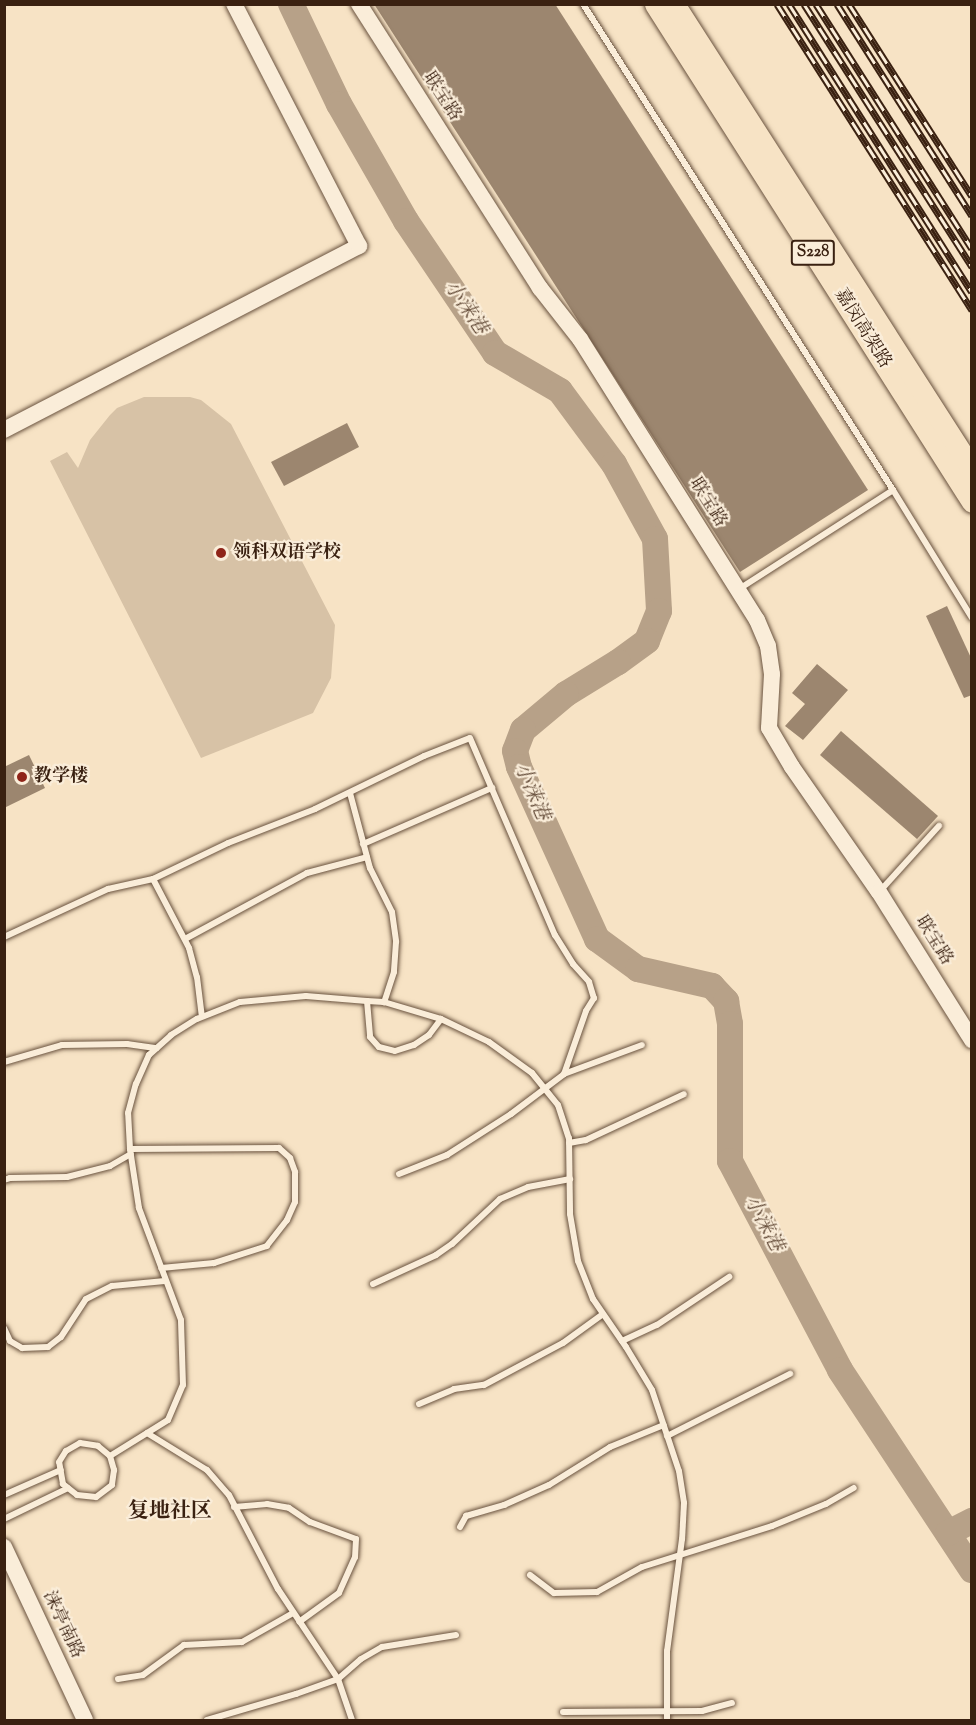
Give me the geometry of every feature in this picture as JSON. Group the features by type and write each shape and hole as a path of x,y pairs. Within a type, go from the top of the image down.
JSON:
{"highway":[{"name":"嘉闵高架路","path":"655,4 972,502"},
{"name":"嘉闵高架路","path":"674,4 972,469"}],"street":[{"path":"4,430 358,246 234,4"},
{"name":"联宝路","path":"359,4 540,288 580,339 738,589 768,646 772,674 769,728 792,766 879,892 972,1040"},
{"name":"涞亭南路","path":"4,1546 85,1720"}],"lane":[{"path":"583,4 972,618"},
{"path":"738,589 893,490"},
{"path":"4,937 108,889 153,879 228,843 350,793 424,756 470,738 555,935 573,964 589,982 594,998 586,1011 564,1074"},
{"path":"363,844 492,788"},
{"path":"350,793 367,856 392,912 396,942 393,972 384,1002"},
{"path":"879,892 939,826"},
{"path":"185,939 307,873 367,856"},
{"path":"153,879 185,939 197,977 202,1016"},
{"path":"110,1456 168,1419 183,1385 181,1320 139,1208 130,1152 128,1113 136,1084 149,1055 171,1035 202,1016 240,1002 306,996 384,1002 441,1019 489,1042 532,1073 558,1105 569,1143 570,1214 578,1261 592,1299 622,1341 652,1390 679,1471 684,1503 667,1651 667,1720"},
{"path":"367,1001 370,1037 379,1047 395,1051 414,1046 429,1035 441,1019"},
{"path":"4,1062 62,1045 127,1044 157,1048"},
{"path":"399,1174 447,1155 564,1074 642,1046"},
{"path":"569,1143 586,1140 684,1094"},
{"path":"4,1180 67,1177 110,1166 130,1152 279,1148 290,1158 295,1172 295,1202 286,1220 267,1246 214,1263 161,1268"},
{"path":"373,1284 436,1255 452,1244 465,1229 500,1199 528,1186 570,1179"},
{"path":"622,1341 657,1325 729,1277"},
{"path":"4,1328 10,1341 22,1348 48,1347 61,1337 86,1299 112,1286 165,1281"},
{"path":"419,1404 454,1389 484,1385 563,1343 603,1314"},
{"path":"667,1436 790,1374"},
{"path":"460,1527 466,1516 504,1505 549,1485 610,1447 664,1425"},
{"path":"147,1433 207,1470 229,1495 293,1613 338,1679 352,1720"},
{"path":"80,1443 98,1446 110,1456 114,1470 112,1485 96,1497 76,1495 63,1484 59,1462 66,1451 80,1443"},
{"path":"4,1495 61,1470"},
{"path":"4,1519 68,1488"},
{"path":"530,1575 554,1593 597,1592 642,1567 680,1553 687,1553 772,1526 826,1504 854,1488"},
{"path":"234,1507 267,1503 289,1508 310,1522 356,1539 355,1557 339,1593 299,1622"},
{"path":"118,1679 143,1675 184,1645 242,1642 293,1613"},
{"path":"207,1720 296,1695 338,1679 361,1659 382,1647 456,1635"},
{"path":"563,1712 702,1711 732,1703"}],"shaded area":[{"path":"144,397 190,397 201,400 231,424 335,625 331,678 313,713 201,758 50,461 67,452 78,468 90,440 110,415 117,408"}],"building":[{"path":"374,4 555,4 868,490 740,572"},
{"path":"347,423 359,447 284,486 271,462"},
{"path":"947,606 972,660 972,695 964,698 926,616"},
{"path":"817,664 848,690 803,740 785,726 805,704 792,693"},
{"path":"841,731 938,816 917,839 820,755"},
{"name":"教学楼","path":"29,755 45,788 4,808 4,767"}],"waterway":[{"name":"小涞港","path":"291,4 339,104 406,221 495,353 560,391 614,464 655,539 659,611 647,641 566,694 523,730 515,751 519,767 597,939 638,969 712,986 726,1001 730,1024 730,1161 840,1370 972,1570"},
{"path":"948,1533 972,1521"}],"railway":[{"path":"777,4 972,310"},
{"path":"789,4 972,292"},
{"path":"804,4 972,267"},
{"path":"816,4 972,249"},
{"path":"837,4 972,216"},
{"path":"849,4 972,196"}],"place":[{"name":"领科双语学校","path":"221,553"},
{"name":"教学楼","path":"22,777"}],"district":[{"name":"复地社区","path":"170,1512"}]}
